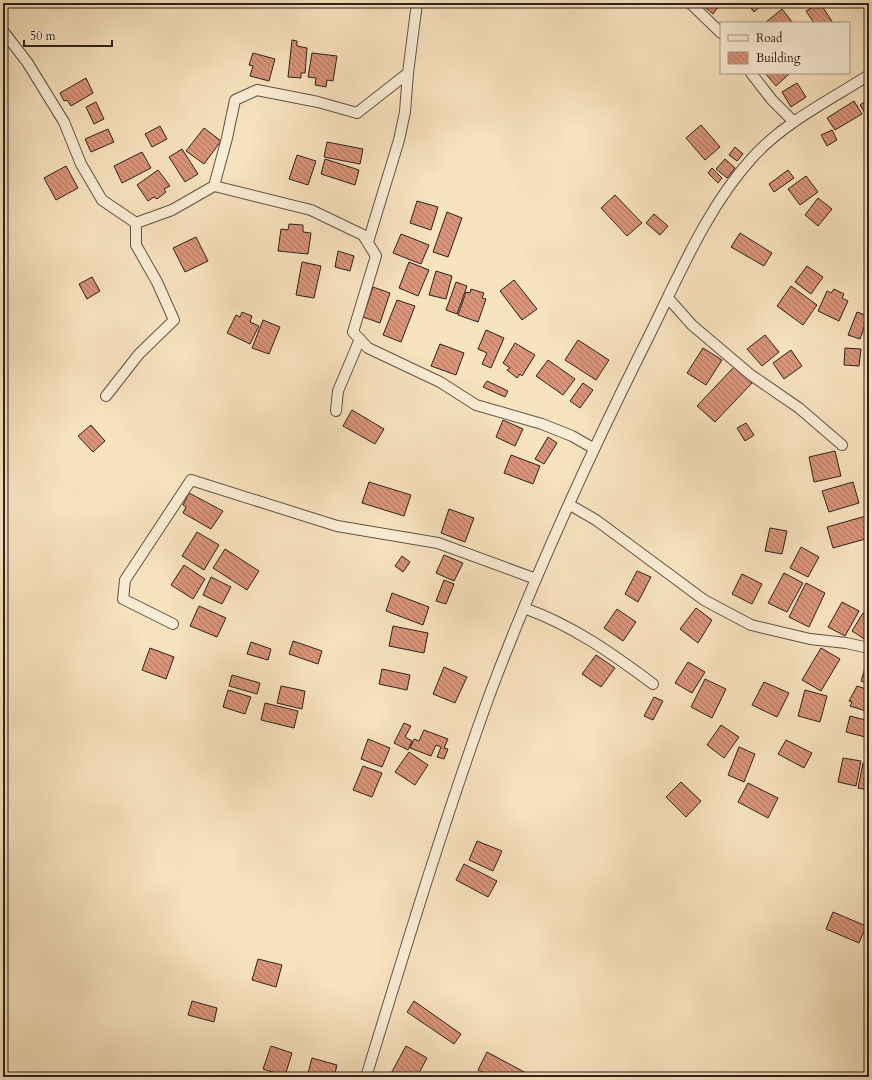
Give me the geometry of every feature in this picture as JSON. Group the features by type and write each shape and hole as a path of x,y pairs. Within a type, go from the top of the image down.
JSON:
{"street":[{"path":"368,242 399,140 405,112 408,73 417,3"},
{"path":"690,3 720,32"},
{"path":"3,31 27,62 64,122 82,164 102,200 136,223"},
{"path":"214,186 227,138 235,100 257,90 318,102 357,113 408,73"},
{"path":"752,74 772,100 794,122"},
{"path":"366,1077 435,850 489,698 524,608 594,448 690,252 722,197 752,157 794,122 869,75"},
{"path":"136,223 172,210 214,186 311,210 363,235 376,256 354,332 368,348 440,382 476,405 542,424 572,436 594,448"},
{"path":"106,396 138,354 174,320 157,282 136,246 136,223"},
{"path":"668,298 692,325 751,375 799,408 842,445"},
{"path":"336,411 338,391 360,340"},
{"path":"172,624 122,599 125,580 190,480 337,526 438,543 536,579"},
{"path":"570,505 596,520 704,600 751,625 810,639 846,643 869,648"},
{"path":"524,608 546,616 609,651 653,684"}],"building":[{"path":"700,3 712,3 718,7 713,14"},
{"path":"747,3 764,3 754,12"},
{"path":"820,3 832,22 813,22 806,11"},
{"path":"782,9 792,22 766,22"},
{"path":"292,40 297,41 297,46 307,48 305,73 301,73 301,78 288,77"},
{"path":"253,53 275,59 269,81 250,76 253,66 249,65"},
{"path":"312,53 337,56 333,81 327,80 326,87 315,85 316,78 308,77"},
{"path":"766,74 789,74 776,86"},
{"path":"86,78 93,93 71,106 67,100 64,101 60,93"},
{"path":"797,83 806,97 791,107 782,92"},
{"path":"869,99 869,115 867,116 860,105"},
{"path":"854,101 862,114 835,130 827,118"},
{"path":"96,102 104,119 94,124 86,107"},
{"path":"701,125 720,147 705,160 686,138"},
{"path":"160,126 167,139 152,147 145,134"},
{"path":"204,128 221,141 204,164 186,151"},
{"path":"108,129 114,142 91,152 85,139"},
{"path":"832,130 837,140 827,146 821,135"},
{"path":"327,142 363,149 360,164 324,157"},
{"path":"735,147 743,154 737,161 729,155"},
{"path":"182,149 198,174 185,182 169,157"},
{"path":"142,152 151,168 122,183 114,166"},
{"path":"297,155 316,161 308,185 289,179"},
{"path":"325,159 359,170 355,185 321,174"},
{"path":"725,159 735,168 727,178 716,169"},
{"path":"66,166 78,188 56,200 44,178"},
{"path":"712,168 722,178 718,183 708,173"},
{"path":"158,170 170,186 164,189 166,192 157,199 154,197 148,201 137,185"},
{"path":"788,170 794,178 774,192 769,184"},
{"path":"806,176 818,192 800,205 788,189"},
{"path":"615,195 642,223 627,236 601,208"},
{"path":"818,198 832,209 818,226 805,215"},
{"path":"417,201 438,207 431,230 410,223"},
{"path":"447,212 462,218 448,257 433,252"},
{"path":"654,214 668,226 660,235 646,223"},
{"path":"289,224 303,225 303,232 311,233 308,254 278,251 281,229 288,230"},
{"path":"740,233 772,253 764,266 731,247"},
{"path":"401,234 429,245 421,264 393,253"},
{"path":"196,237 208,261 185,272 173,248"},
{"path":"338,251 354,256 350,271 335,267"},
{"path":"302,262 321,266 314,298 296,295"},
{"path":"409,262 429,270 418,296 399,288"},
{"path":"807,266 823,277 811,294 795,282"},
{"path":"436,271 452,276 446,299 429,295"},
{"path":"92,277 100,291 87,299 79,284"},
{"path":"514,280 537,309 522,320 500,291"},
{"path":"456,282 467,286 457,314 446,310"},
{"path":"791,286 817,305 803,325 777,306"},
{"path":"373,287 390,293 380,323 363,317"},
{"path":"471,289 484,293 482,298 486,299 478,322 458,315 466,292 470,293"},
{"path":"834,289 844,294 842,298 848,301 839,321 818,311 827,291 831,293"},
{"path":"397,300 415,306 401,342 383,335"},
{"path":"242,312 252,316 250,322 259,326 250,344 227,333 236,315 240,317"},
{"path":"857,312 868,316 860,339 848,335"},
{"path":"263,320 280,327 269,354 252,348"},
{"path":"486,330 504,338 491,368 482,364 487,353 478,349"},
{"path":"765,335 779,352 762,366 747,349"},
{"path":"578,340 609,360 596,380 565,360"},
{"path":"515,343 535,355 522,376 520,374 517,378 507,370 510,368 503,363"},
{"path":"440,344 464,353 456,375 431,366"},
{"path":"703,348 722,360 706,385 687,373"},
{"path":"845,348 861,349 859,366 844,365"},
{"path":"791,350 802,366 784,379 773,363"},
{"path":"548,360 575,379 563,395 536,376"},
{"path":"734,367 752,383 715,422 697,406"},
{"path":"487,381 508,391 505,397 483,387"},
{"path":"583,383 593,390 580,408 570,401"},
{"path":"352,410 384,429 375,444 343,426"},
{"path":"503,420 523,429 515,446 496,437"},
{"path":"746,423 754,435 745,441 737,428"},
{"path":"91,425 105,441 93,452 78,436"},
{"path":"548,437 557,443 544,464 535,459"},
{"path":"835,451 841,476 814,482 809,457"},
{"path":"511,455 540,466 533,484 504,473"},
{"path":"369,482 411,495 404,516 362,503"},
{"path":"853,482 859,503 829,512 822,491"},
{"path":"189,493 223,511 211,529 183,513 186,507 183,505"},
{"path":"449,509 474,518 465,542 441,533"},
{"path":"866,516 869,527 869,538 833,548 827,527"},
{"path":"770,528 787,531 782,554 765,551"},
{"path":"197,532 219,545 204,570 182,556"},
{"path":"801,547 819,557 808,577 790,568"},
{"path":"225,549 259,571 247,590 213,568"},
{"path":"444,555 463,563 454,581 436,573"},
{"path":"402,556 410,562 403,572 395,566"},
{"path":"184,565 205,579 193,599 171,585"},
{"path":"637,571 651,577 638,602 625,594"},
{"path":"784,573 803,583 787,612 768,603"},
{"path":"742,574 762,584 752,604 732,594"},
{"path":"211,577 231,587 222,604 203,595"},
{"path":"444,580 454,584 446,604 436,601"},
{"path":"806,583 825,593 809,627 789,617"},
{"path":"392,593 429,607 423,625 386,611"},
{"path":"842,602 859,611 845,636 828,627"},
{"path":"199,606 226,618 217,637 190,626"},
{"path":"696,608 712,620 698,643 680,629"},
{"path":"617,609 636,622 623,641 604,628"},
{"path":"863,613 869,617 869,642 852,631"},
{"path":"393,626 428,633 424,653 389,646"},
{"path":"293,641 322,651 318,664 289,654"},
{"path":"251,642 271,649 268,660 247,654"},
{"path":"150,648 174,657 166,679 142,670"},
{"path":"821,648 840,659 821,691 802,680"},
{"path":"596,655 615,668 601,687 582,674"},
{"path":"688,662 705,672 692,693 675,683"},
{"path":"867,662 869,663 869,684 861,681"},
{"path":"444,667 467,677 455,703 433,694"},
{"path":"382,669 410,675 407,690 379,684"},
{"path":"232,675 260,683 257,694 229,686"},
{"path":"705,679 726,689 712,718 691,707"},
{"path":"764,682 789,693 777,717 752,705"},
{"path":"281,686 305,691 302,709 277,703"},
{"path":"857,686 869,690 869,712 850,706 852,702 849,701"},
{"path":"228,690 251,697 245,714 223,707"},
{"path":"805,690 827,696 820,722 798,716"},
{"path":"654,697 663,701 653,720 644,716"},
{"path":"265,703 298,711 294,728 261,720"},
{"path":"850,716 869,721 869,738 846,732"},
{"path":"404,723 411,726 405,737 412,741 408,750 394,743"},
{"path":"721,725 739,737 724,758 707,745"},
{"path":"424,730 448,739 444,748 448,749 444,759 437,757 441,747 436,745 431,756 410,748 414,739 419,741"},
{"path":"368,739 390,748 382,767 361,759"},
{"path":"786,740 812,753 804,768 778,754"},
{"path":"739,747 755,754 744,782 728,775"},
{"path":"409,752 428,765 415,785 395,772"},
{"path":"843,758 861,761 856,786 838,782"},
{"path":"863,763 869,764 869,790 858,788"},
{"path":"363,766 382,773 372,797 353,790"},
{"path":"681,782 701,801 686,817 666,797"},
{"path":"748,783 778,798 768,818 738,802"},
{"path":"477,841 502,851 493,871 469,860"},
{"path":"464,864 497,881 488,897 456,880"},
{"path":"833,912 866,926 859,943 826,929"},
{"path":"258,959 282,965 276,987 252,980"},
{"path":"192,1001 217,1008 214,1022 188,1015"},
{"path":"414,1001 461,1034 454,1044 407,1012"},
{"path":"271,1046 292,1053 285,1076 263,1069"},
{"path":"406,1046 427,1058 417,1077 389,1077"},
{"path":"487,1052 526,1073 524,1077 491,1077 478,1070"},
{"path":"312,1058 337,1065 334,1077 307,1077"}]}
